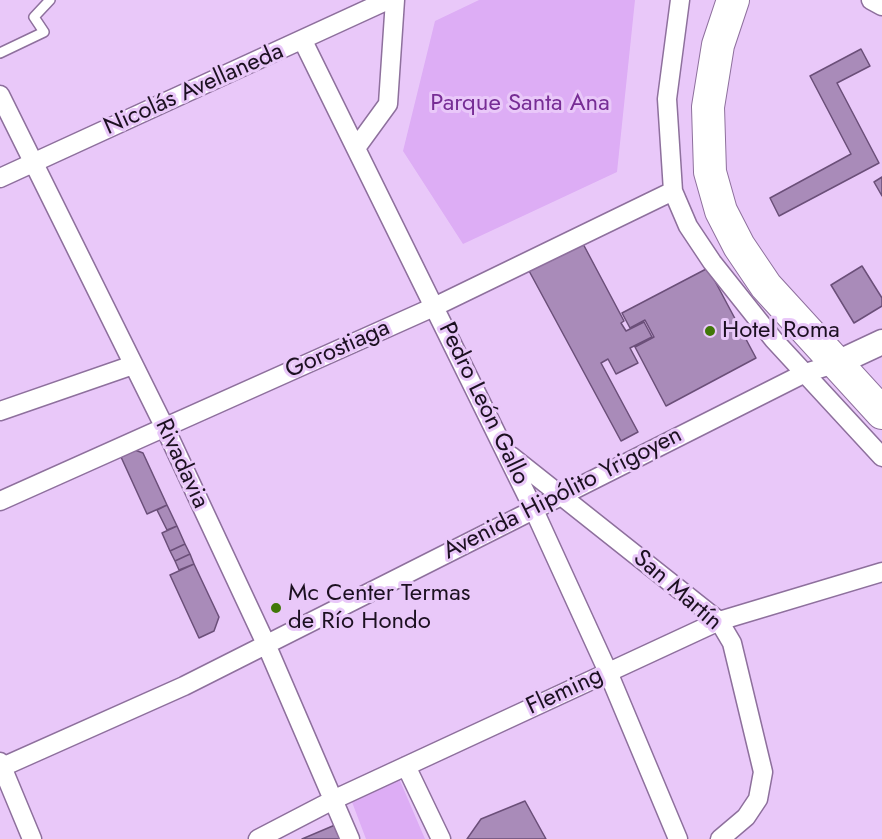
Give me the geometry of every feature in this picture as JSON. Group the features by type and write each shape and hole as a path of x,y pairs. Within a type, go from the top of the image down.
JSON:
{"highway":[{"path":"733,0 718,45 708,107 708,154 717,199 727,225 753,268 782,305 882,413"}],"street":[{"name":"Nicolás Avellaneda","path":"0,178 303,41 388,0"},
{"path":"356,148 388,104 395,0"},
{"path":"680,0 667,99 673,191 688,226 712,262 774,340 882,457"},
{"path":"871,0 882,6"},
{"name":"Pedro León Gallo","path":"303,41 436,306 533,508 608,672 678,839"},
{"name":"Rivadavia","path":"0,95 165,428 266,644 351,839"},
{"name":"Gorostiaga","path":"0,501 436,306 673,191"},
{"path":"835,364 878,350"},
{"name":"Avenida Hipólito Yrigoyen","path":"1,766 184,686 533,508 805,373 835,364"},
{"path":"0,411 133,365"},
{"name":"San Martín","path":"507,453 718,621 732,643 763,772 758,800 746,817 720,839"},
{"name":"Fleming","path":"258,839 335,799 718,621 882,573"},
{"path":"1,766 32,839"},
{"path":"406,766 441,839"}],"lane":[{"path":"0,53 44,32 34,16 50,0"}],"green space":[{"name":"Parque Santa Ana","path":"479,0 635,0 617,172 463,244 403,151 435,21"},
{"path":"398,776 425,839 366,839 352,802"}],"building":[{"path":"861,49 870,66 837,83 879,163 779,216 770,198 851,154 810,76"},
{"path":"882,177 882,196 874,182"},
{"path":"581,240 624,321 621,323 626,331 644,322 652,337 630,348 638,363 616,374 608,359 601,363 638,432 621,441 528,269"},
{"path":"862,266 882,298 882,306 854,323 831,285"},
{"path":"708,268 756,358 666,406 635,347 654,337 645,320 630,328 622,313"},
{"path":"135,450 143,453 167,505 147,514 121,457"},
{"path":"167,505 177,526 167,530 157,510"},
{"path":"177,526 185,544 170,551 162,533"},
{"path":"185,544 190,554 175,561 170,551"},
{"path":"190,554 194,564 179,570 175,561"},
{"path":"194,564 219,617 214,631 199,638 170,575"},
{"path":"525,801 546,839 467,839 481,819"},
{"path":"335,825 341,839 302,839"}],"place":[{"name":"Hotel Roma","path":"710,331"},
{"name":"Mc Center Termas de Río Hondo","path":"276,608"}]}
